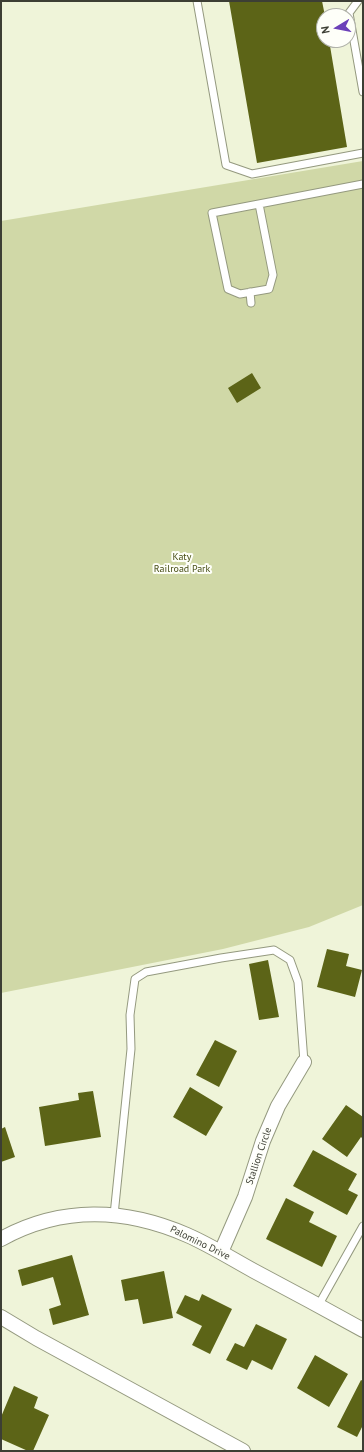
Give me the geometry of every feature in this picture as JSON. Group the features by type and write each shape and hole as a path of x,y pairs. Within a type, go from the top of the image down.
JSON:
{"street":[{"name":"Stallion Circle","path":"221,1252 245,1197 263,1141 278,1106 304,1062"},
{"name":"Palomino Drive","path":"1,1239 14,1232 45,1220 74,1215 114,1215 153,1222 188,1235 363,1330"},
{"path":"1,1317 36,1338 243,1451"}],"lane":[{"path":"197,1 226,166 252,174 363,153"},
{"path":"358,1 349,13 362,75 363,92"},
{"path":"260,204 273,275 269,289 240,294 228,288 212,213 363,184"},
{"path":"250,292 251,303"},
{"path":"114,1215 131,1049 130,1015 135,979 146,972 274,950 290,960 298,982 304,1062"},
{"path":"318,1306 363,1226"}],"green space":[{"name":"Katy Railroad Park","path":"363,161 363,905 309,927 223,949 1,993 1,221"}],"building":[{"path":"229,1 322,1 323,8 316,8 316,48 330,48 347,147 257,163"},
{"path":"252,373 261,388 237,403 228,388"},
{"path":"327,949 349,954 346,966 362,970 355,997 317,987"},
{"path":"268,960 279,1017 259,1020 249,964"},
{"path":"215,1040 237,1051 219,1087 196,1075"},
{"path":"190,1087 223,1107 206,1136 173,1117"},
{"path":"93,1091 101,1137 45,1146 39,1107 79,1100 78,1093"},
{"path":"346,1105 363,1117 363,1139 361,1137 347,1157 322,1139"},
{"path":"5,1127 15,1157 1,1162 1,1129"},
{"path":"313,1150 357,1174 348,1190 358,1195 347,1215 293,1186"},
{"path":"286,1198 314,1212 309,1222 337,1236 322,1267 266,1239"},
{"path":"72,1255 89,1315 53,1325 49,1309 61,1305 53,1277 22,1286 18,1270"},
{"path":"164,1271 173,1318 143,1324 138,1299 125,1301 121,1280"},
{"path":"202,1294 232,1309 210,1354 192,1345 202,1326 176,1313 185,1295 199,1301"},
{"path":"256,1324 287,1339 272,1370 252,1360 247,1370 226,1360 235,1343 244,1347"},
{"path":"315,1355 348,1374 329,1407 297,1388"},
{"path":"361,1380 363,1381 363,1425 357,1437 337,1427"},
{"path":"14,1386 38,1397 34,1408 49,1415 33,1451 28,1451 1,1439 1,1417"}]}
